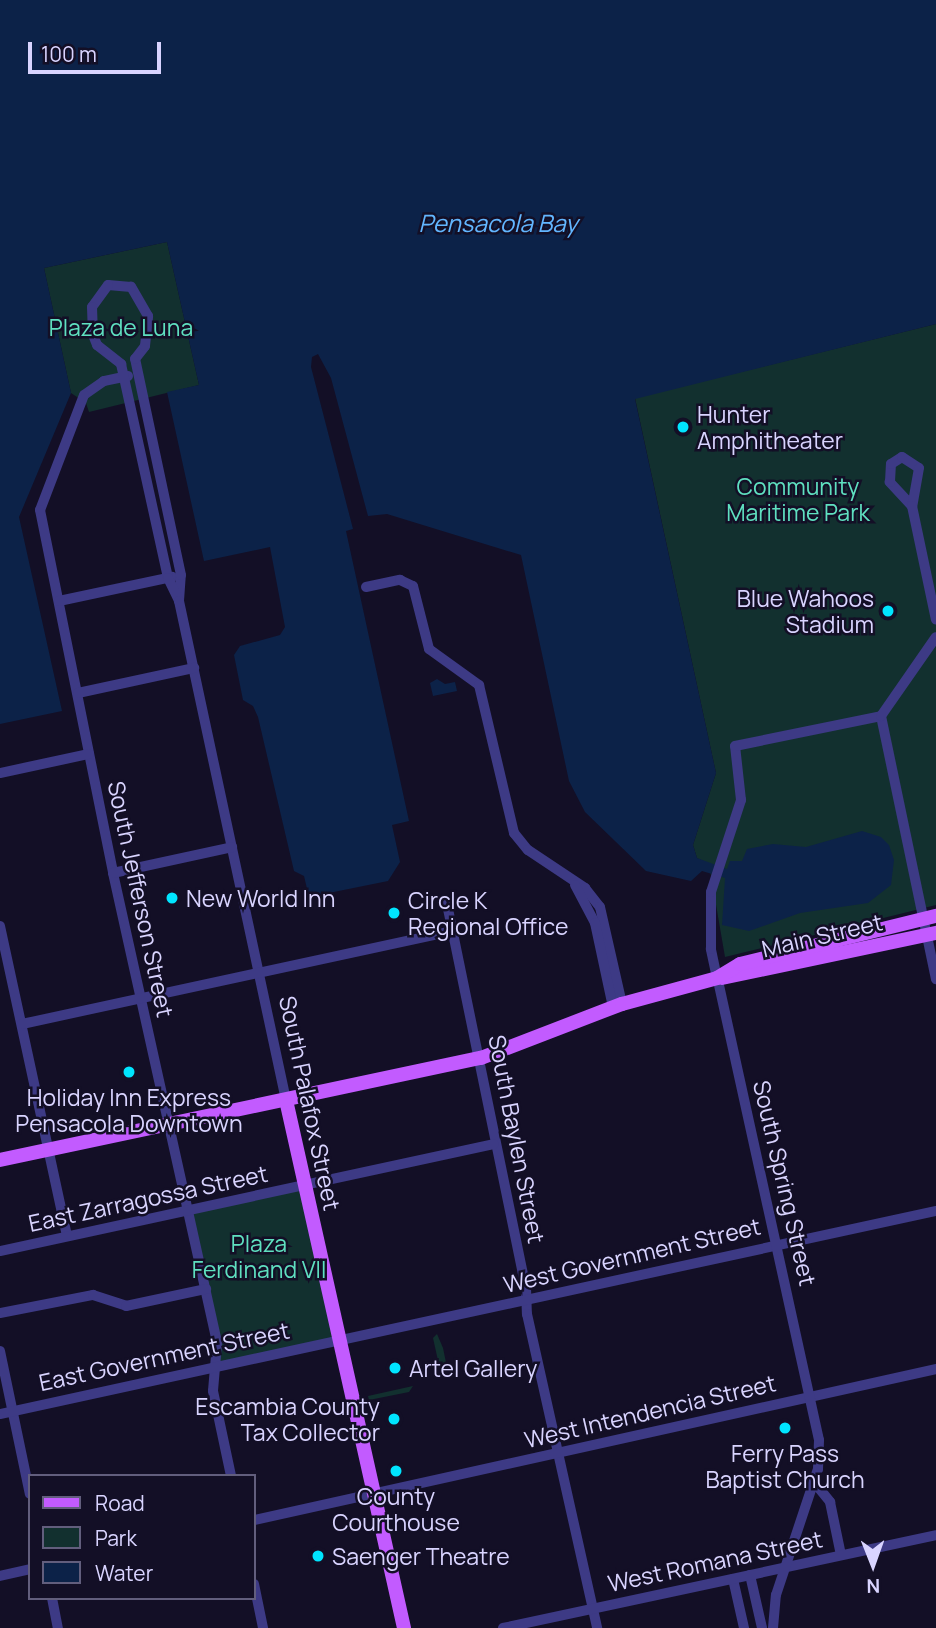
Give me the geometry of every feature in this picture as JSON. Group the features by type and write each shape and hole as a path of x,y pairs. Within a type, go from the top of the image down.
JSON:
{"main road":[{"path":"0,1160 481,1058 617,1005 717,978 740,964 930,918"},
{"name":"Main Street","path":"717,978 747,976 931,934"},
{"name":"South Palafox Street","path":"286,1100 404,1628"}],"street":[{"name":"South Palafox Street","path":"179,601 181,575 135,359 148,335 145,307 131,286 108,285 92,307 93,335 97,345 121,364 168,578 179,601 286,1100"},
{"name":"South Jefferson Street","path":"138,374 104,381 84,395 43,492 40,510 113,873 217,1344 214,1391 231,1474"},
{"path":"912,506 936,620"},
{"path":"59,601 181,575"},
{"path":"366,587 400,580 413,586 429,649 481,688 514,833 528,850 573,881 595,909 617,1005"},
{"path":"936,637 881,716 930,918 936,979"},
{"path":"78,693 194,668"},
{"name":"South Spring Street","path":"773,1628 786,1567 814,1482 819,1440 717,978 710,892 741,800 735,746 881,716"},
{"path":"0,773 89,754"},
{"path":"113,873 232,847"},
{"name":"South Baylen Street","path":"447,904 481,1058 495,1144 557,1454 597,1628"},
{"path":"0,926 66,1236"},
{"path":"22,1024 453,931"},
{"name":"East Zarragossa Street","path":"0,1251 495,1144"},
{"name":"West Government Street","path":"338,1340 936,1211"},
{"path":"0,1313 93,1295 126,1306 205,1289"},
{"name":"East Government Street","path":"0,1413 338,1340"},
{"path":"0,1350 28,1484"},
{"name":"West Intendencia Street","path":"256,1520 936,1369"},
{"path":"814,1482 830,1502 841,1555"},
{"name":"West Romana Street","path":"503,1628 936,1535"},
{"path":"0,1576 28,1569"},
{"path":"751,1575 762,1628"},
{"path":"733,1579 744,1628"},
{"path":"256,1594 263,1628"},
{"path":"51,1600 58,1628"}],"green space":[{"name":"Plaza de Luna","path":"167,242 199,385 89,412 86,403 71,393 44,268"},
{"name":"Community Maritime Park","path":"936,324 936,905 725,957 709,864 697,858 693,845 716,773 635,398"},
{"name":"Plaza Ferdinand VII","path":"305,1185 338,1340 215,1367 217,1344 186,1210"},
{"path":"437,1334 449,1377 441,1374 433,1338"},
{"path":"413,1386 409,1392 369,1400 368,1396"}],"water":[{"name":"Pensacola Bay","path":"0,0 936,0 936,324 635,399 716,773 693,845 697,858 727,869 730,861 742,861 747,849 773,844 806,847 862,831 881,837 889,845 894,860 891,885 868,903 800,913 749,931 722,925 725,878 702,871 691,881 646,871 585,812 569,781 521,555 387,514 368,516 331,378 318,354 312,357 311,367 353,529 346,531 409,821 392,825 400,862 388,881 309,897 304,876 294,871 258,717 253,706 243,700 234,655 240,646 280,635 285,627 270,547 204,561 167,392 199,385 167,242 44,268 71,393 19,517 62,711 0,724"},
{"path":"437,679 445,684 455,682 457,691 433,696 430,683"}],"place":[{"name":"Hunter Amphitheater","path":"683,427"},
{"name":"Blue Wahoos Stadium","path":"888,611"},
{"name":"New World Inn","path":"172,898"},
{"name":"Circle K Regional Office","path":"394,913"},
{"name":"Holiday Inn Express Pensacola Downtown","path":"129,1072"},
{"name":"Artel Gallery","path":"395,1368"},
{"name":"Escambia County Tax Collector","path":"394,1419"},
{"name":"Ferry Pass Baptist Church","path":"785,1428"},
{"name":"County Courthouse","path":"396,1471"},
{"name":"Saenger Theatre","path":"318,1556"}]}
